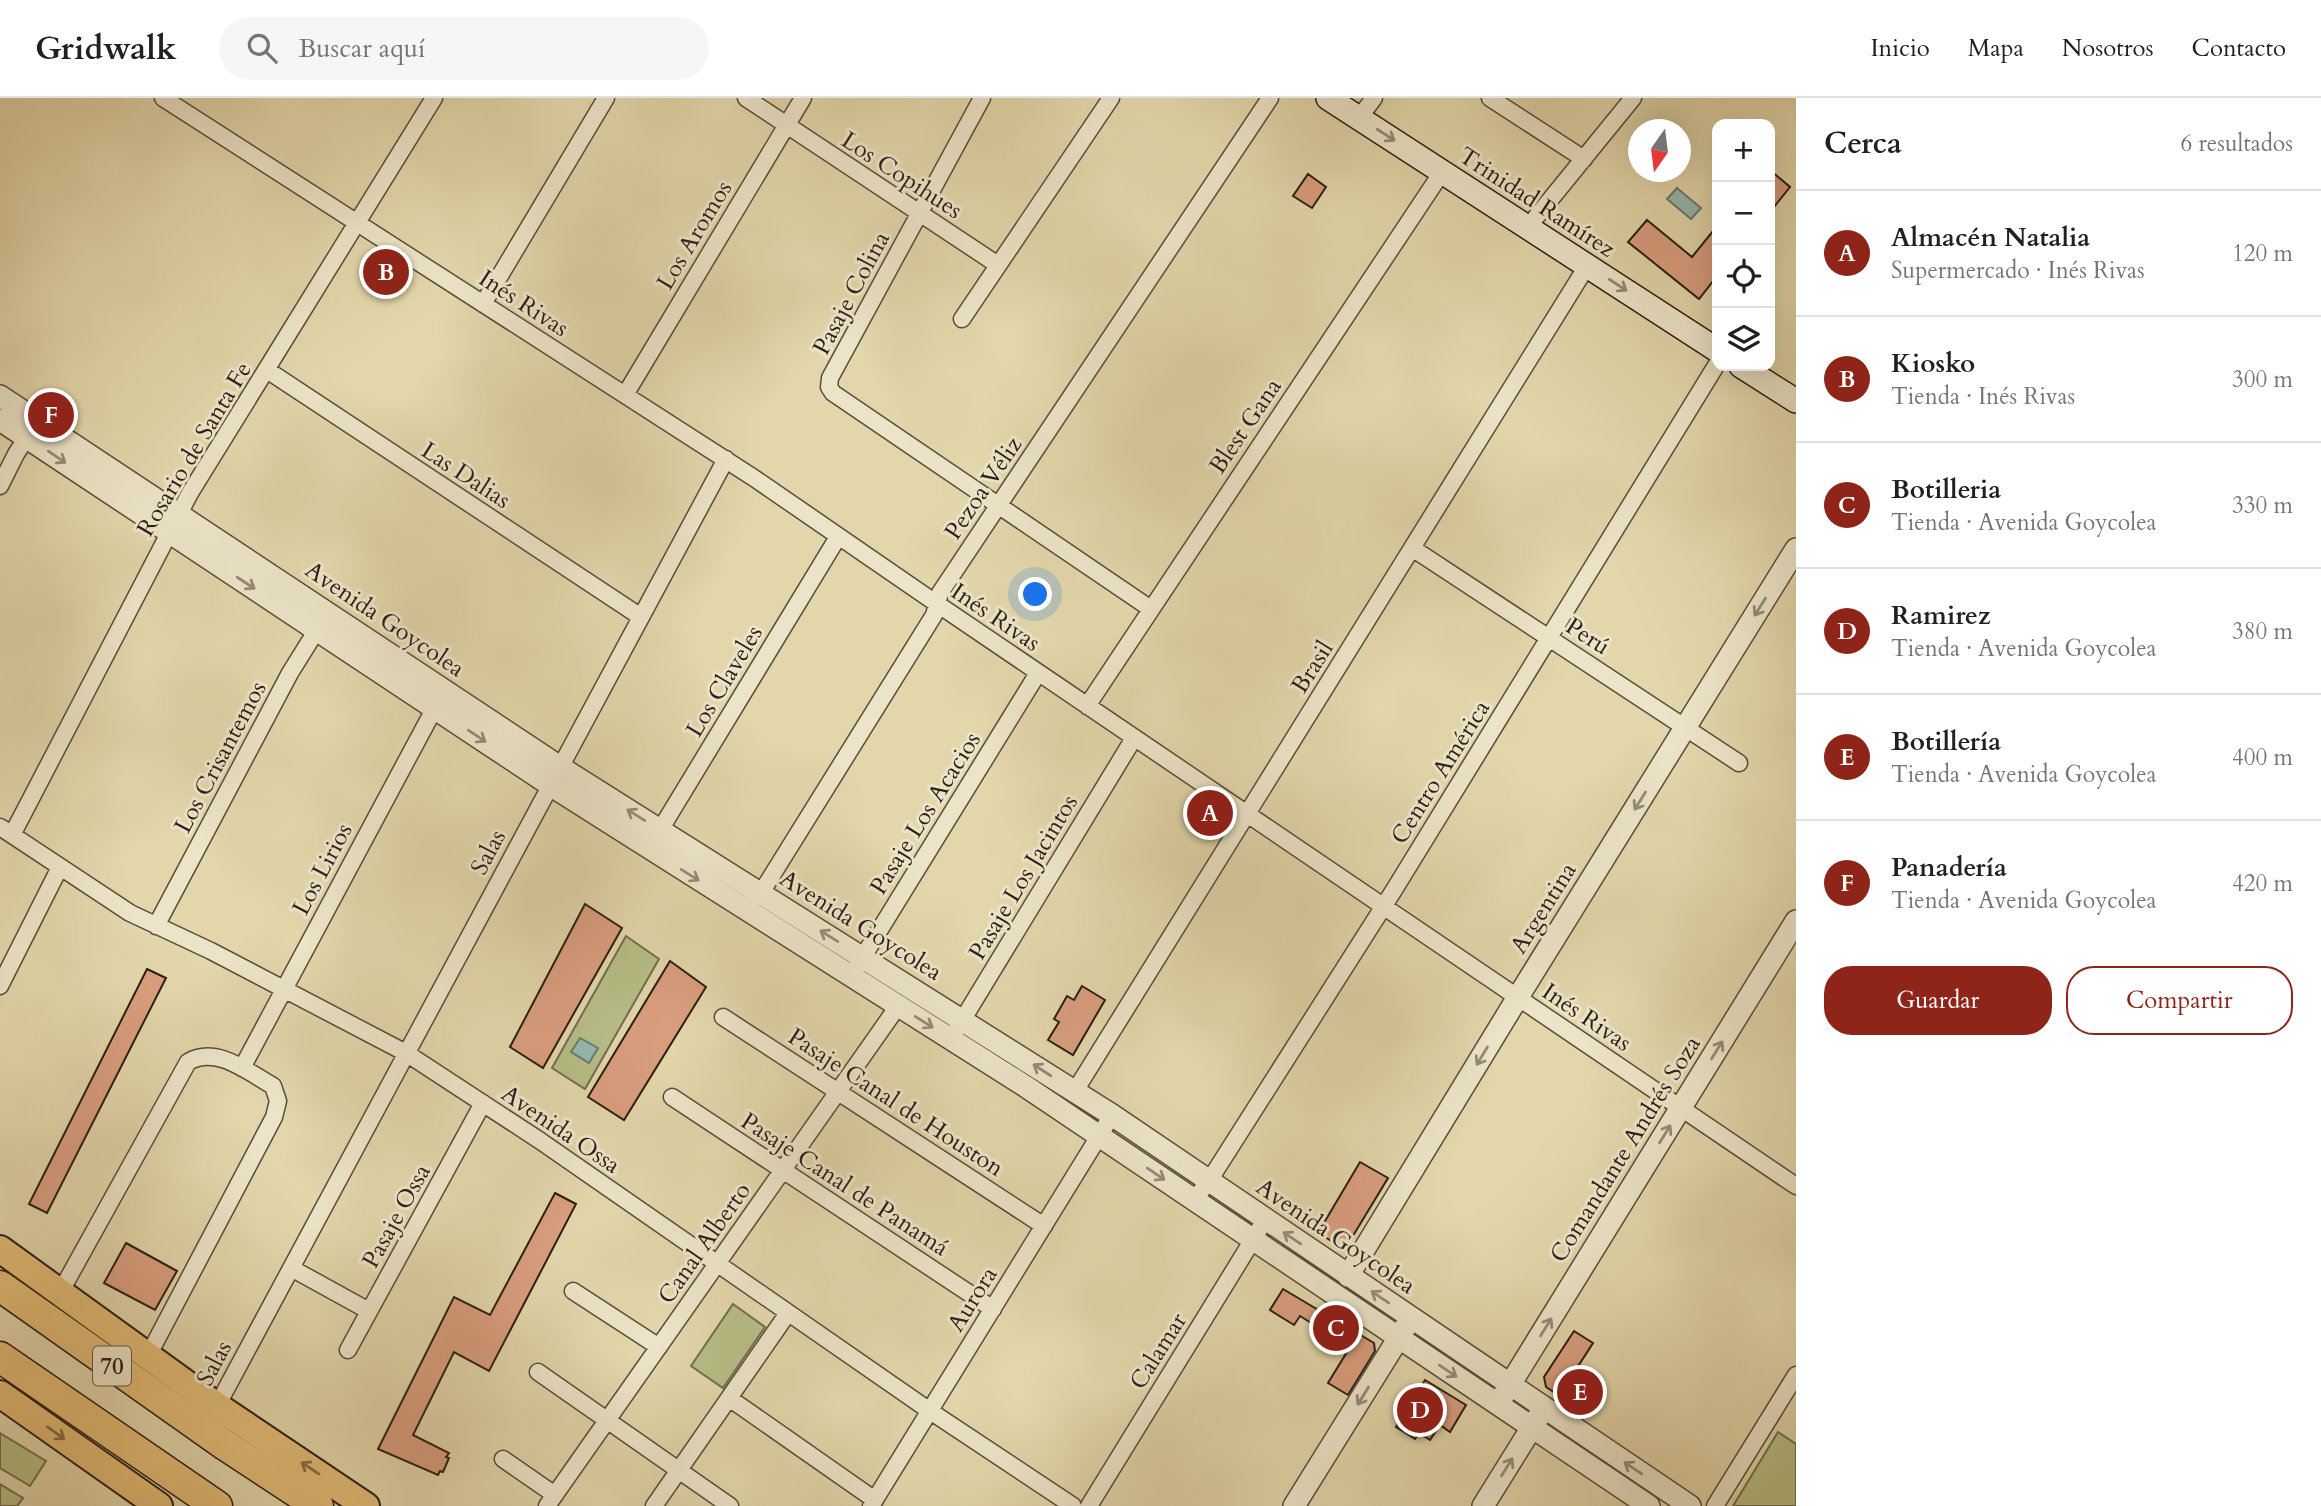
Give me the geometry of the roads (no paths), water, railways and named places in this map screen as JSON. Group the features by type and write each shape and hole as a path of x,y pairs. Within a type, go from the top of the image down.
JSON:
{"highway":[{"path":"0,1262 225,1445"},
{"name":"70","path":"0,1286 225,1445 318,1506"},
{"name":"70","path":"0,1357 216,1506"},
{"path":"0,1371 183,1484"}],"main road":[{"name":"Trinidad Ramírez","path":"1328,98 1712,347"},
{"path":"1749,371 1795,398"},
{"path":"0,1249 217,1406 366,1506"},
{"path":"0,1394 159,1506"}],"street":[{"name":"Inés Rivas","path":"163,98 726,459 1796,1186"},
{"name":"Rosario de Santa Fe","path":"6,831 174,523 434,98"},
{"path":"483,304 606,98"},
{"name":"Los Copihues","path":"746,98 998,265"},
{"name":"Los Aromos","path":"625,395 803,98"},
{"name":"Pasaje Colina","path":"982,98 830,378 829,387 833,393 1151,609"},
{"path":"962,319 1111,98"},
{"name":"Pezoa Véliz","path":"743,908 761,893 929,623 940,593 1270,98"},
{"path":"1359,118 1374,98"},
{"path":"1490,98 1584,159"},
{"path":"1528,227 1633,98"},
{"name":"Blest Gana","path":"1087,706 1442,172"},
{"name":"Brasil","path":"1075,1091 1587,265"},
{"name":"Las Dalias","path":"267,370 640,617"},
{"name":"Centro América","path":"1194,1200 1209,1181 1384,907 1712,371"},
{"name":"Avenida Goycolea","path":"0,396 174,523 555,776 649,849 1100,1136 1649,1506"},
{"name":"Avenida Goycolea","path":"0,420 174,523"},
{"path":"0,486 27,438"},
{"name":"Salas","path":"217,1406 726,459"},
{"name":"Los Claveles","path":"649,849 838,537"},
{"name":"Perú","path":"1412,548 1739,763"},
{"name":"Argentina","path":"1336,1296 1796,549"},
{"name":"Los Crisantemos","path":"156,926 290,673 322,621"},
{"name":"Pasaje Los Acacios","path":"851,977 1038,673"},
{"name":"Los Lirios","path":"242,1068 439,700"},
{"name":"Pasaje Los Jacintos","path":"951,1039 1135,738"},
{"name":"Avenida Goycolea","path":"555,776 660,830 1075,1091 1689,1506"},
{"name":"Avenida Ossa","path":"6,831 114,904 406,1053 1073,1506"},
{"path":"0,986 60,867"},
{"name":"Comandante Andrés Soza","path":"1498,1405 1796,921"},
{"name":"Canal Alberto","path":"551,1501 898,1006"},
{"name":"Pasaje Canal de Houston","path":"723,1017 1044,1226"},
{"path":"61,1291 188,1062 206,1055 218,1057 273,1086 278,1101 277,1109 148,1356"},
{"name":"Pasaje Canal de Panamá","path":"672,1097 993,1309"},
{"name":"Pasaje Ossa","path":"348,1350 483,1103"},
{"name":"Aurora","path":"873,1503 1112,1115"},
{"name":"Calamar","path":"1089,1506 1265,1220"},
{"path":"291,1268 369,1311"},
{"path":"572,1290 659,1347"},
{"path":"654,1506 788,1313"},
{"path":"1294,1506 1411,1318"},
{"path":"538,1372 730,1506"},
{"path":"1714,1506 1796,1375"},
{"path":"729,1398 873,1503"},
{"path":"1483,1506 1544,1408"},
{"path":"502,1459 551,1501"}],"water":[{"path":"1677,188 1701,208 1691,219 1667,199"},
{"path":"580,1038 598,1048 589,1063 571,1052"}],"place":[{"name":"Kiosko","path":"386,272"},
{"name":"Panadería","path":"51,415"},
{"name":"Almacén Natalia","path":"1210,813"},
{"name":"Botilleria","path":"1336,1328"},
{"name":"Botillería","path":"1580,1392"},
{"name":"Ramirez","path":"1420,1410"}]}
